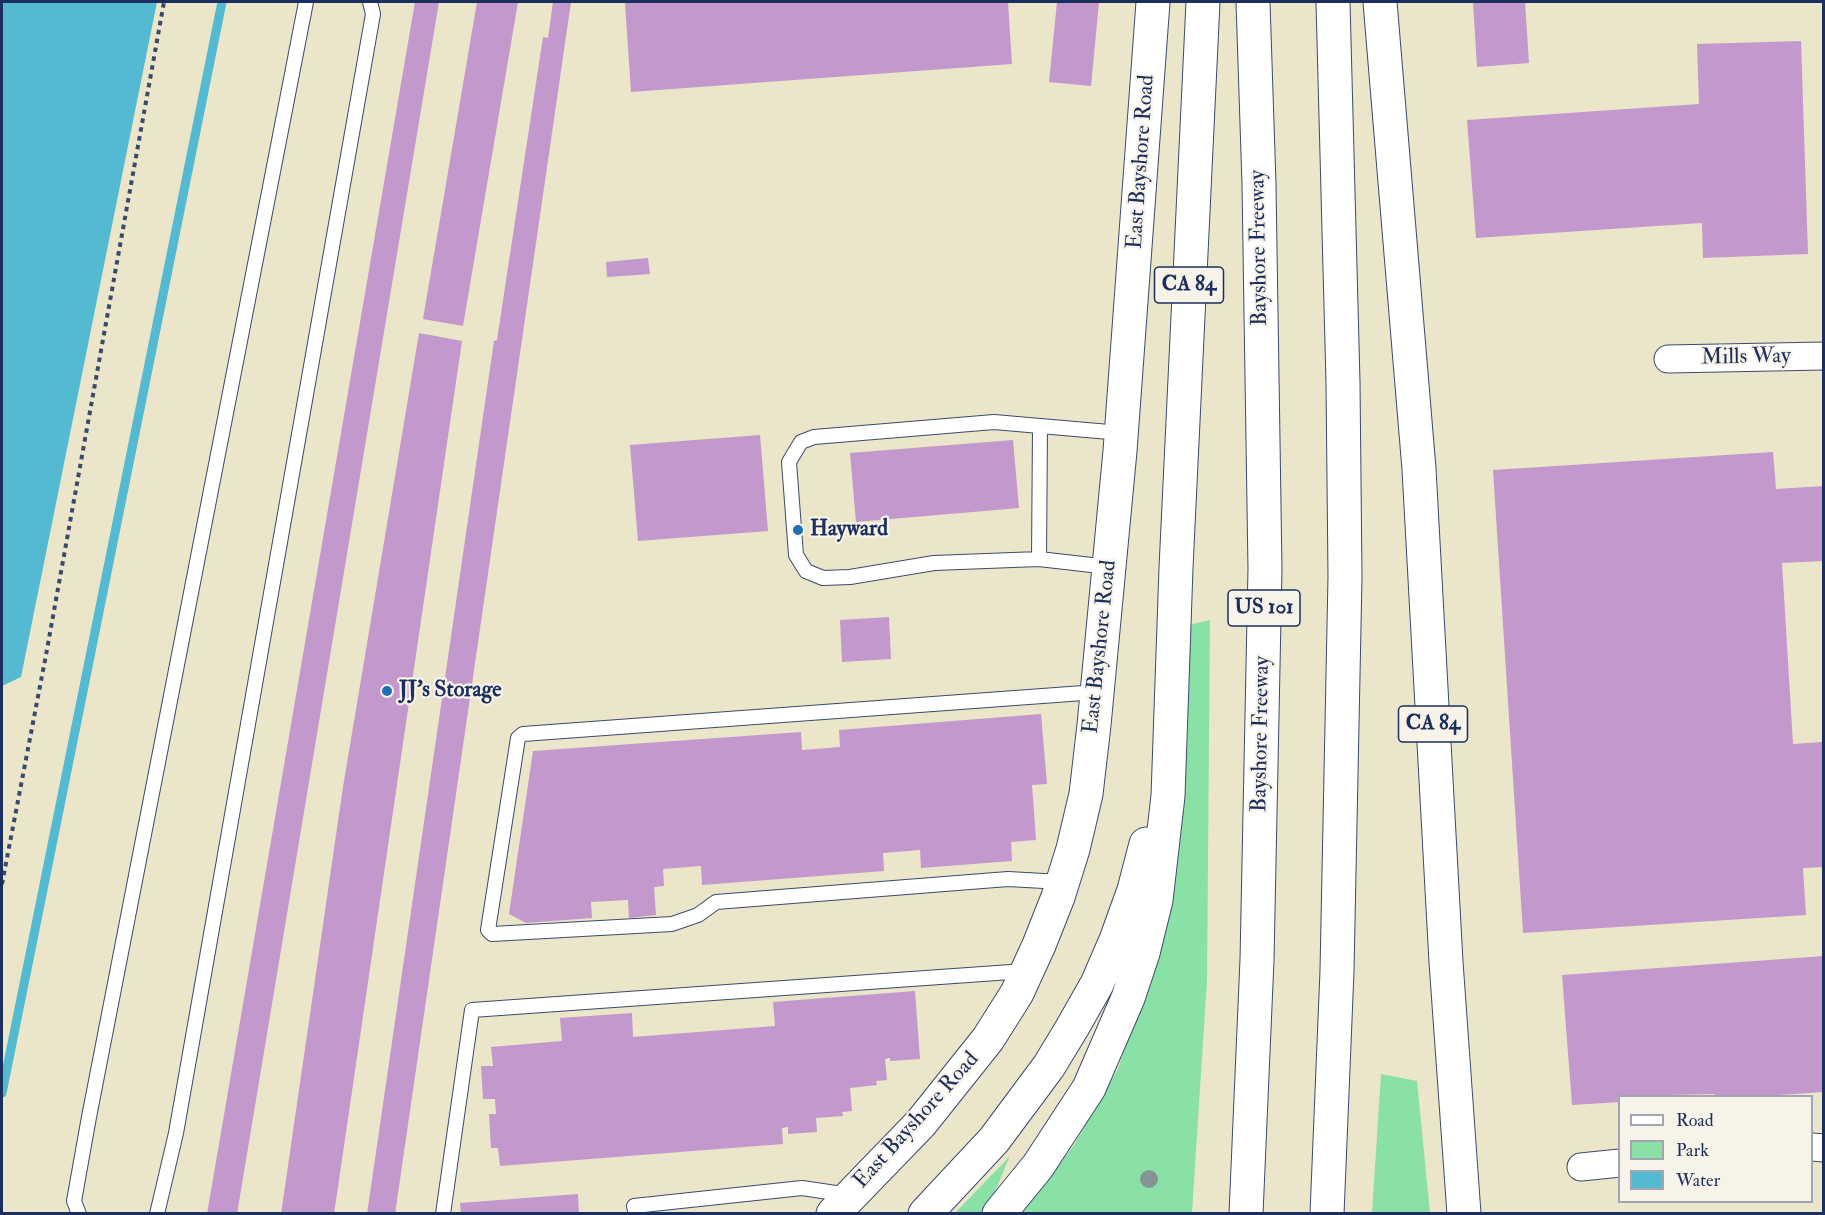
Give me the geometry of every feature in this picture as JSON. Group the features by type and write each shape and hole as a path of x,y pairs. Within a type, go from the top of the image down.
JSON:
{"main road":[{"name":"East Bayshore Road","path":"842,1204 956,1082 988,1039 1017,993 1063,882 1086,794 1121,433 1153,2"},
{"name":"CA 84","path":"1176,568 1203,2"},
{"name":"Bayshore Freeway","path":"1246,1214 1257,960 1264,569 1259,195 1253,2"},
{"path":"1327,1214 1337,971 1345,577 1343,382 1333,2"},
{"name":"CA 84","path":"1380,2 1419,469 1446,950 1464,1214"},
{"path":"924,1214 994,1140 1049,1066 1097,984 1116,940 1134,890 1155,793 1176,568"},
{"path":"999,1214 1038,1166 1089,1088 1109,1045 1143,953 1156,900 1168,796 1176,568"}],"street":[{"name":"Mills Way","path":"1668,359 1824,357"},
{"path":"1581,1167 1618,1163"}],"lane":[{"path":"79,1214 74,1201 89,1118 306,2"},
{"path":"157,1214 176,1133 371,26 373,14 370,2"},
{"path":"1109,567 1039,559 934,563 850,578 823,578 806,570 796,555 789,462 801,442 814,438 994,422 1040,428 1080,427 1121,433"},
{"path":"1039,559 1040,428"},
{"path":"1063,882 1008,879 716,902 698,915 672,924 492,934 488,930 518,738 523,734 1097,692"},
{"path":"443,1214 472,1010 1027,971"},
{"path":"636,1214 634,1206 802,1188 842,1204"}],"path":[{"path":"2,884 46,655 164,2"}],"green space":[{"path":"1210,620 1207,980 1192,1213 1022,1214 1074,1145 1118,1069 1168,916 1187,751 1189,625"},
{"path":"1381,1074 1417,1081 1430,1213 1372,1213"},
{"path":"1010,1156 991,1201 980,1213 954,1214"}],"water":[{"path":"2,2 157,2 21,677 2,686"}],"building":[{"path":"415,2 439,2 237,1214 207,1214"},
{"path":"477,2 518,2 463,326 423,319"},
{"path":"553,2 571,2 395,1214 367,1214 494,341 497,340 543,37 548,38"},
{"path":"625,2 1008,2 1012,64 631,92"},
{"path":"1057,2 1099,2 1091,86 1049,82"},
{"path":"1473,2 1525,2 1529,63 1477,67"},
{"path":"1801,41 1808,254 1703,258 1702,223 1476,238 1467,120 1699,104 1697,44"},
{"path":"648,258 650,274 607,277 606,262"},
{"path":"419,333 462,341 334,1214 281,1214 343,787"},
{"path":"760,435 768,531 638,541 630,445"},
{"path":"1013,440 1019,508 856,522 850,453"},
{"path":"1773,452 1776,489 1824,486 1824,561 1782,563 1793,744 1822,742 1824,867 1803,868 1806,915 1523,933 1493,470"},
{"path":"889,617 891,659 842,662 840,620"},
{"path":"1041,714 1047,784 1032,785 1036,840 1011,842 1012,861 921,868 920,850 883,853 884,871 702,885 701,866 663,869 664,886 654,887 656,915 629,918 628,900 591,902 592,918 526,923 509,914 533,751 801,732 802,750 840,747 839,730"},
{"path":"1824,956 1824,1092 1779,1095 1618,1095 1618,1102 1572,1105 1562,975"},
{"path":"915,991 920,1059 890,1061 890,1058 885,1059 887,1080 876,1081 877,1085 850,1088 852,1111 842,1112 843,1116 816,1118 817,1132 788,1134 788,1127 782,1128 783,1144 500,1166 498,1148 491,1148 489,1114 496,1114 495,1099 483,1099 481,1066 493,1066 491,1047 562,1041 560,1018 632,1013 633,1037 775,1026 773,1002"},
{"path":"578,1194 579,1214 461,1214 460,1203"}],"waterway":[{"path":"2,1093 222,2"}],"place":[{"name":"Hayward","path":"798,530"},
{"name":"JJ's Storage","path":"387,691"}]}
